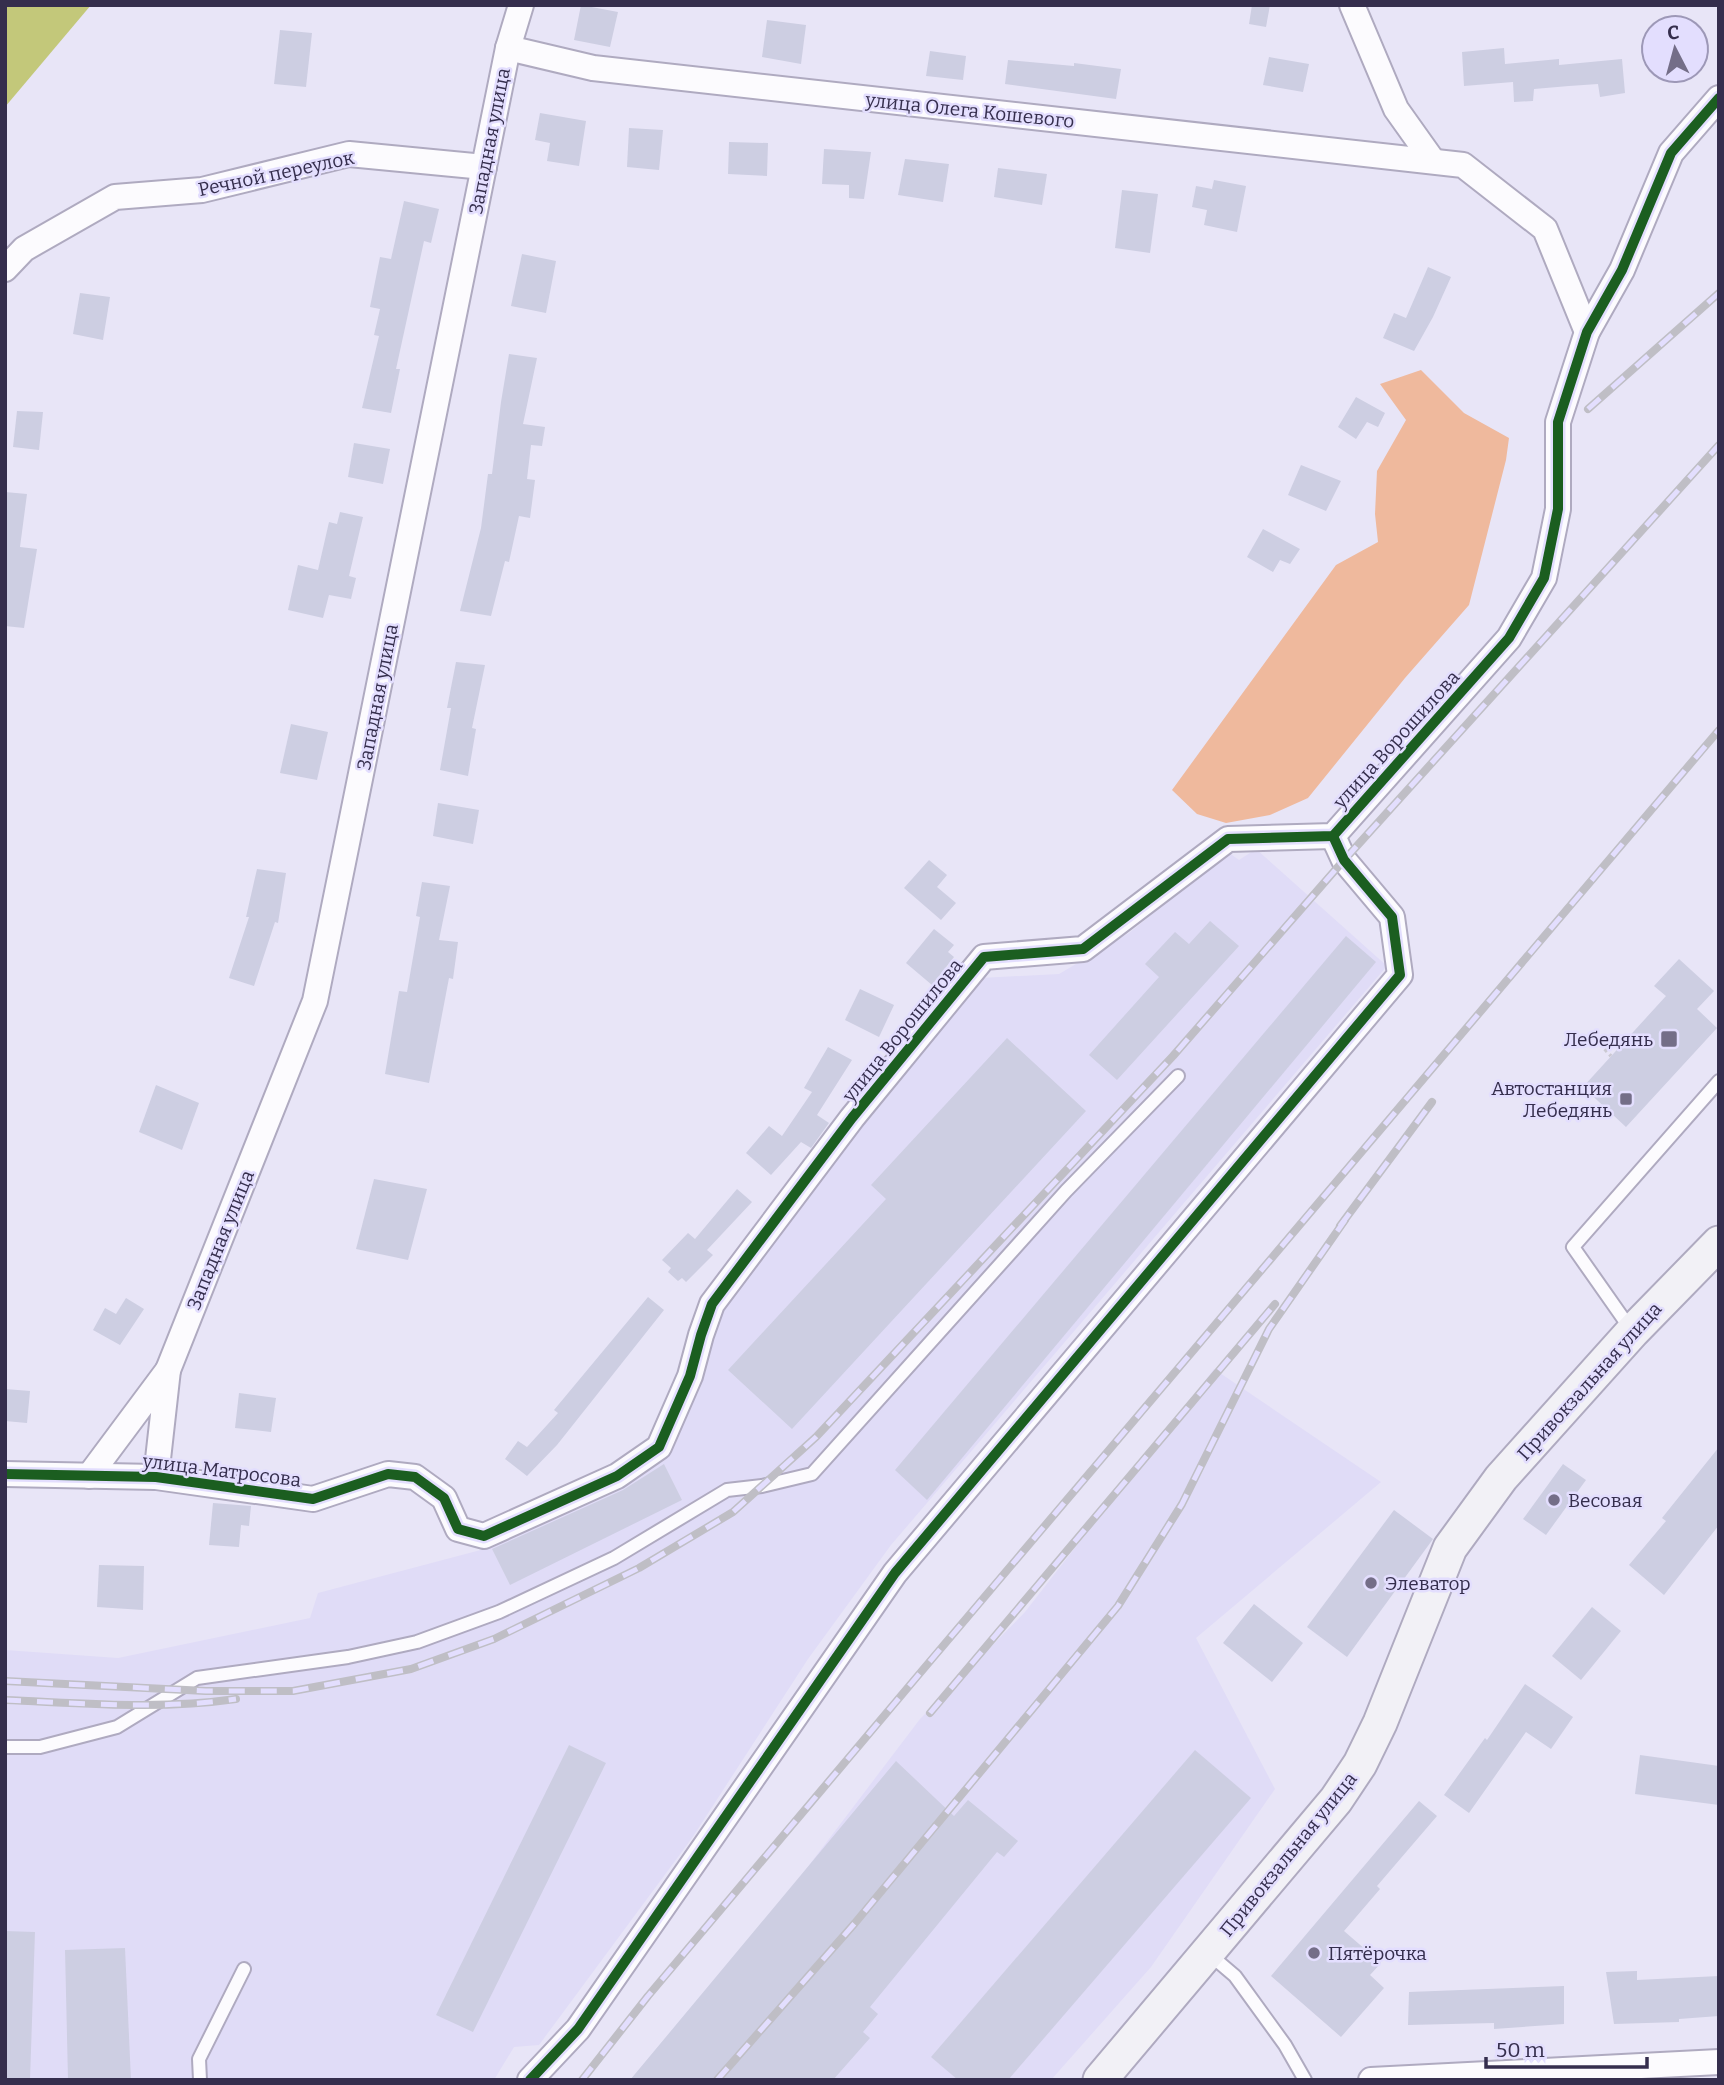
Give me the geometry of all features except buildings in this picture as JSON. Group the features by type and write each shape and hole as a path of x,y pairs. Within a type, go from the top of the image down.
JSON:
{"main road":[{"name":"Привокзальная улица","path":"1109,2074 1336,1800 1360,1764 1380,1723 1450,1548 1501,1478 1633,1331 1719,1243"}],"street":[{"name":"Западная улица","path":"168,1370 315,1001 508,48 521,5"},
{"path":"1352,5 1396,108 1433,161"},
{"name":"улица Олега Кошевого","path":"508,48 593,68 1463,164 1545,229 1587,332"},
{"name":"улица Ворошилова","path":"388,1474 415,1477 444,1497 458,1529 484,1536 617,1476 659,1447 690,1376 712,1304 852,1118 984,957 1083,949 1228,839 1333,836 1509,638 1544,578 1558,509 1558,422 1587,332 1622,270 1671,153 1719,97"},
{"name":"Речной переулок","path":"5,269 24,249 115,197 202,190 349,154 484,167"},
{"path":"530,2080 578,2029 895,1573 1400,975 1392,917 1344,860 1333,836"},
{"path":"89,1476 168,1370"},
{"path":"156,1476 168,1370"},
{"name":"улица Матросова","path":"5,1475 156,1476 313,1499 388,1474"},
{"path":"1371,2080 1719,2062"}],"lane":[{"path":"5,1748 40,1747 117,1727 197,1678 348,1657 416,1642 499,1612 614,1558 727,1490 762,1486 812,1474 1066,1191 1178,1076"},
{"path":"1633,1331 1573,1247 1719,1080"},
{"path":"1208,1953 1235,1976 1285,2045 1305,2080"},
{"path":"200,2080 199,2059 244,1969"}],"path":[{"path":"1600,1044 1611,1056"}],"shaded area":[{"path":"5,5 91,5 5,107"},
{"path":"1421,370 1464,413 1509,438 1506,460 1469,605 1405,678 1308,798 1270,815 1226,823 1197,814 1172,790 1336,565 1378,542 1375,514 1377,471 1406,420 1380,384"},
{"path":"1256,849 1387,966 891,1545 808,1659 692,1838 539,2045 514,2047 494,2080 5,2080 5,1650 118,1658 310,1618 318,1593 492,1547 658,1462 700,1385 725,1298 980,978 1059,974 1129,933 1228,852 1239,860"},
{"path":"1214,1369 1381,1482 1196,1638 1275,1789 1151,1967 1051,2080 646,2080 920,1719 1025,1612"}],"railway":[{"path":"1588,409 1719,293"},
{"path":"5,1681 206,1691 293,1691 411,1669 494,1639 639,1568 733,1512 816,1437 1173,1056 1337,868 1719,445"},
{"path":"582,2080 648,1996 1719,730"},
{"path":"1340,1226 1432,1102"},
{"path":"717,2080 855,1923 1118,1606 1182,1504 1269,1329 1345,1220"},
{"path":"930,1713 1275,1304"},
{"path":"5,1700 149,1705 236,1699"}],"cycle path":[{"path":"5,1474 156,1477 313,1499 388,1474 415,1477 444,1498 458,1529 484,1536 617,1476 659,1447 690,1376 712,1304 852,1118 984,957 1083,949 1228,839 1333,836 1509,638 1544,578 1558,509 1558,422 1587,332 1622,270 1671,153 1719,98"},
{"path":"530,2080 578,2029 895,1573 1400,975 1392,917 1344,860 1333,836"}],"place":[{"name":"Лебедянь","path":"1669,1039"},
{"name":"Автостанция Лебедянь","path":"1626,1099"},
{"name":"Весовая","path":"1554,1500"},
{"name":"Элеватор","path":"1371,1583"},
{"name":"Пятёрочка","path":"1314,1953"}]}
